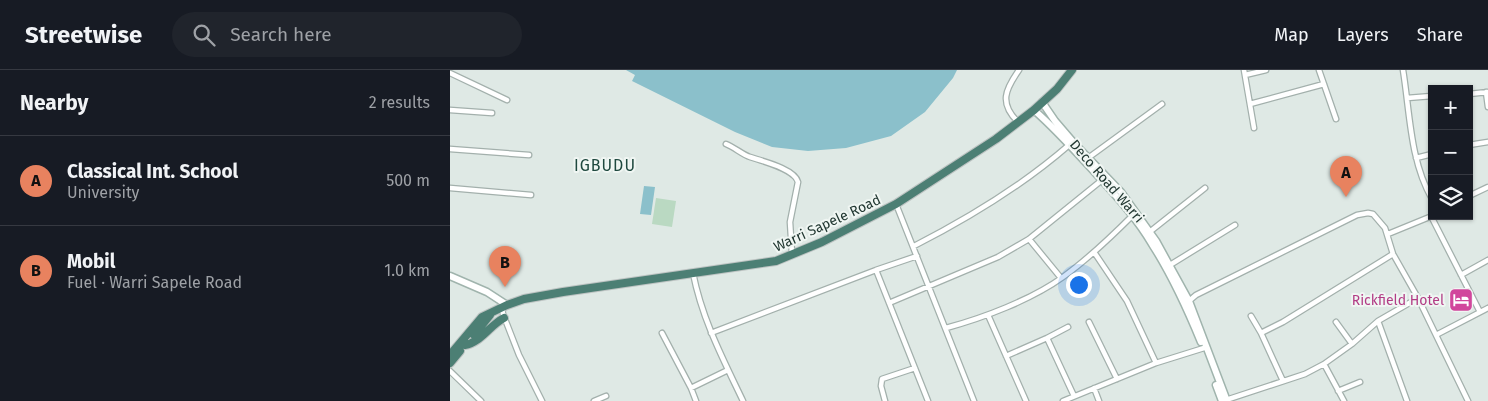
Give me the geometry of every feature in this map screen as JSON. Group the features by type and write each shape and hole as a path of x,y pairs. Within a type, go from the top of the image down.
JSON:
{"highway":[{"name":"Warri Sapele Road","path":"451,358 482,317 524,299 776,261 792,256 896,204 989,144 1034,110 1057,89 1072,70"},
{"path":"451,358 488,319 490,313"},
{"path":"465,345 472,344 495,322 504,318"}],"main road":[{"name":"Deco Road Warri","path":"1042,102 1055,121 1120,192 1170,265 1190,301 1225,401"},
{"name":"Deco Road Warri","path":"1034,110 1102,180 1148,233 1181,295 1225,401"},
{"path":"450,276 487,292 505,306"}],"street":[{"path":"1018,122 1009,113 1006,106 1011,81 1019,70"},
{"path":"1254,128 1244,73 1266,70"},
{"path":"1319,70 1336,119"},
{"path":"1403,70 1416,158 1420,174 1428,191"},
{"path":"450,73 507,100"},
{"path":"1250,104 1324,84"},
{"path":"1473,94 1487,92 1488,106"},
{"path":"1407,98 1428,96"},
{"path":"1088,158 1162,104"},
{"path":"450,110 492,113"},
{"path":"1473,144 1488,142"},
{"path":"726,144 736,148 748,157 761,159 792,173 797,178 798,182 790,222 792,256"},
{"path":"914,246 955,225 988,205 1020,184 1069,145"},
{"path":"450,149 529,155"},
{"path":"1416,158 1428,155"},
{"path":"889,303 998,257 1029,240 1102,180"},
{"path":"1473,194 1488,187"},
{"path":"450,188 531,195"},
{"path":"1148,233 1205,188"},
{"path":"896,204 974,401"},
{"path":"1190,301 1196,295 1357,215 1372,214 1388,234 1393,254 1418,298 1468,401"},
{"path":"946,328 978,320 1035,293 1061,278 1094,252 1132,216"},
{"path":"1388,234 1428,218"},
{"path":"1434,220 1480,312"},
{"path":"1170,265 1235,225"},
{"path":"1029,240 1061,278"},
{"path":"1094,252 1127,301 1156,364"},
{"path":"1261,333 1283,322 1393,254"},
{"path":"711,333 917,256"},
{"path":"1461,275 1488,260"},
{"path":"876,270 928,401"},
{"path":"693,273 700,304 711,333 744,401"},
{"path":"1225,401 1305,374 1324,364 1352,344 1378,321 1418,298"},
{"path":"505,306 504,318 519,355 542,401"},
{"path":"1436,335 1488,308"},
{"path":"988,315 1026,401"},
{"path":"1252,316 1283,381"},
{"path":"1378,321 1407,401"},
{"path":"1089,322 1116,379"},
{"path":"1336,322 1352,344"},
{"path":"1006,356 1068,327"},
{"path":"662,333 696,401"},
{"path":"1047,338 1074,396"},
{"path":"1063,401 1116,379 1204,348"},
{"path":"1324,364 1344,401"},
{"path":"886,401 881,386 882,379 915,368"},
{"path":"691,388 728,370"},
{"path":"450,371 481,401"},
{"path":"1338,391 1360,382"},
{"path":"1094,388 1099,401"},
{"path":"594,401 606,396"}],"green space":[{"path":"656,198 676,201 672,227 652,224"}],"water":[{"path":"626,70 957,70 953,78 925,112 891,136 846,148 808,151 772,147 735,132 632,81 635,75"},
{"path":"644,186 655,187 651,215 640,214"}],"place":[{"name":"Classical Int. School","path":"1346,197"},
{"name":"Mobil","path":"505,287"},
{"name":"Rickfield Hotel","path":"1461,300"}],"district":[{"name":"IGBUDU","path":"605,165"}]}
